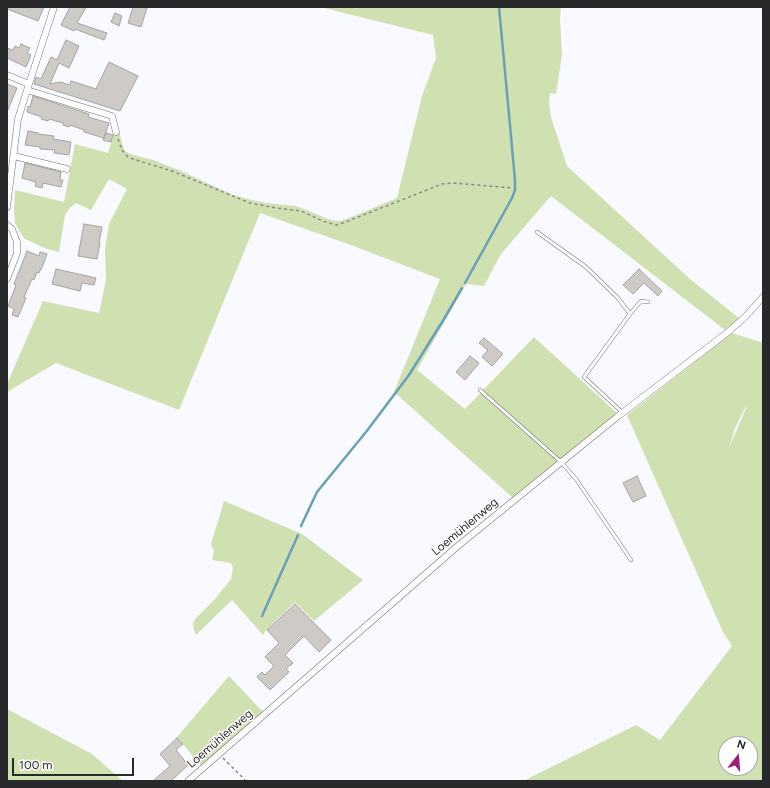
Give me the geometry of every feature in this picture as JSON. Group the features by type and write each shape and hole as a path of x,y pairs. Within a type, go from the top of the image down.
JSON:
{"street":[{"path":"7,207 18,119 54,7"},
{"path":"7,75 28,87 112,116 116,132"},
{"path":"14,156 68,169"},
{"path":"7,225 12,228 17,242 17,253 7,279"},
{"name":"Loemühlenweg","path":"188,781 459,545 561,462 728,332 745,317 763,297"}],"lane":[{"path":"537,232 586,267 618,298 630,314"},
{"path":"623,413 584,377 641,301 648,302"},
{"path":"480,390 561,462 576,479 631,560"}],"path":[{"path":"116,132 122,150 128,157 172,170 250,204 301,211 336,225 442,184 452,183 513,188"},
{"path":"219,754 246,781"}],"green space":[{"path":"320,7 561,7 560,18 562,55 556,94 550,93 549,104 551,117 567,166 690,279 739,318 725,330 551,196 501,254 484,286 466,284 417,370 465,409 534,337 618,414 513,498 394,392 440,279 260,213 179,410 56,363 7,392 7,384 43,301 99,313 106,280 105,249 109,224 127,189 109,179 91,210 76,203 70,208 65,215 59,252 47,249 25,239 20,232 15,223 15,190 64,202 75,144 108,153 117,123 125,151 179,170 233,195 266,203 296,206 331,220 340,221 397,198 422,96 436,58 433,35"},
{"path":"732,333 763,343 763,781 523,781 636,725 660,740 732,646 723,632 627,415","holes":["747,406 729,448 735,428"]},
{"path":"224,501 302,534 363,580 314,621 295,602 267,629 263,635 232,600 196,635 193,623 195,619 215,599 231,579 233,568 231,563 212,560 214,551 211,544"},
{"path":"229,676 263,712 201,766 177,737"},
{"path":"7,709 92,754 123,781 7,781"}],"building":[{"path":"7,7 44,7 38,21 7,9"},
{"path":"70,7 86,7 77,23 107,33 104,40 75,29 74,31 61,25"},
{"path":"133,7 147,8 141,27 128,23"},
{"path":"115,13 122,16 119,26 111,22"},
{"path":"66,40 79,46 69,68 59,63 50,84 60,82 70,85 71,81 96,89 109,62 138,76 120,111 34,84 36,77 41,79 51,57 57,60"},
{"path":"21,44 30,48 27,53 31,55 26,67 7,58 7,48 13,50 15,46 19,48"},
{"path":"7,84 17,88 7,112"},
{"path":"33,96 89,114 88,117 109,123 104,138 84,132 84,130 70,125 69,127 63,125 63,123 49,119 48,121 41,119 42,117 27,112"},
{"path":"28,131 54,136 53,139 71,142 69,155 54,153 55,150 40,149 40,147 25,145"},
{"path":"106,133 113,135 111,142 103,140"},
{"path":"25,163 61,172 60,180 63,180 61,187 43,183 42,188 35,186 36,182 22,178"},
{"path":"84,224 102,227 97,259 78,256"},
{"path":"27,251 39,256 40,252 47,254 41,270 39,273 37,272 34,280 32,279 24,297 26,298 18,317 12,315 14,309 8,306 16,285 14,284"},
{"path":"56,269 96,278 94,285 82,283 80,291 52,284"},
{"path":"639,269 662,291 658,296 644,283 633,294 623,285"},
{"path":"484,338 503,354 492,366 482,357 488,350 479,343"},
{"path":"470,356 479,363 465,380 456,372"},
{"path":"637,476 646,496 633,502 623,483"},
{"path":"295,604 331,640 319,652 304,636 285,655 293,663 286,669 289,672 270,690 257,677 262,672 265,675 274,666 265,657 279,643 267,630"},
{"path":"177,738 183,744 176,750 188,765 171,781 153,781 170,766 160,754"}],"waterway":[{"path":"465,283 515,190 499,7"},
{"path":"301,526 317,492 366,432 409,375 462,288"},
{"path":"262,616 298,535"}]}
